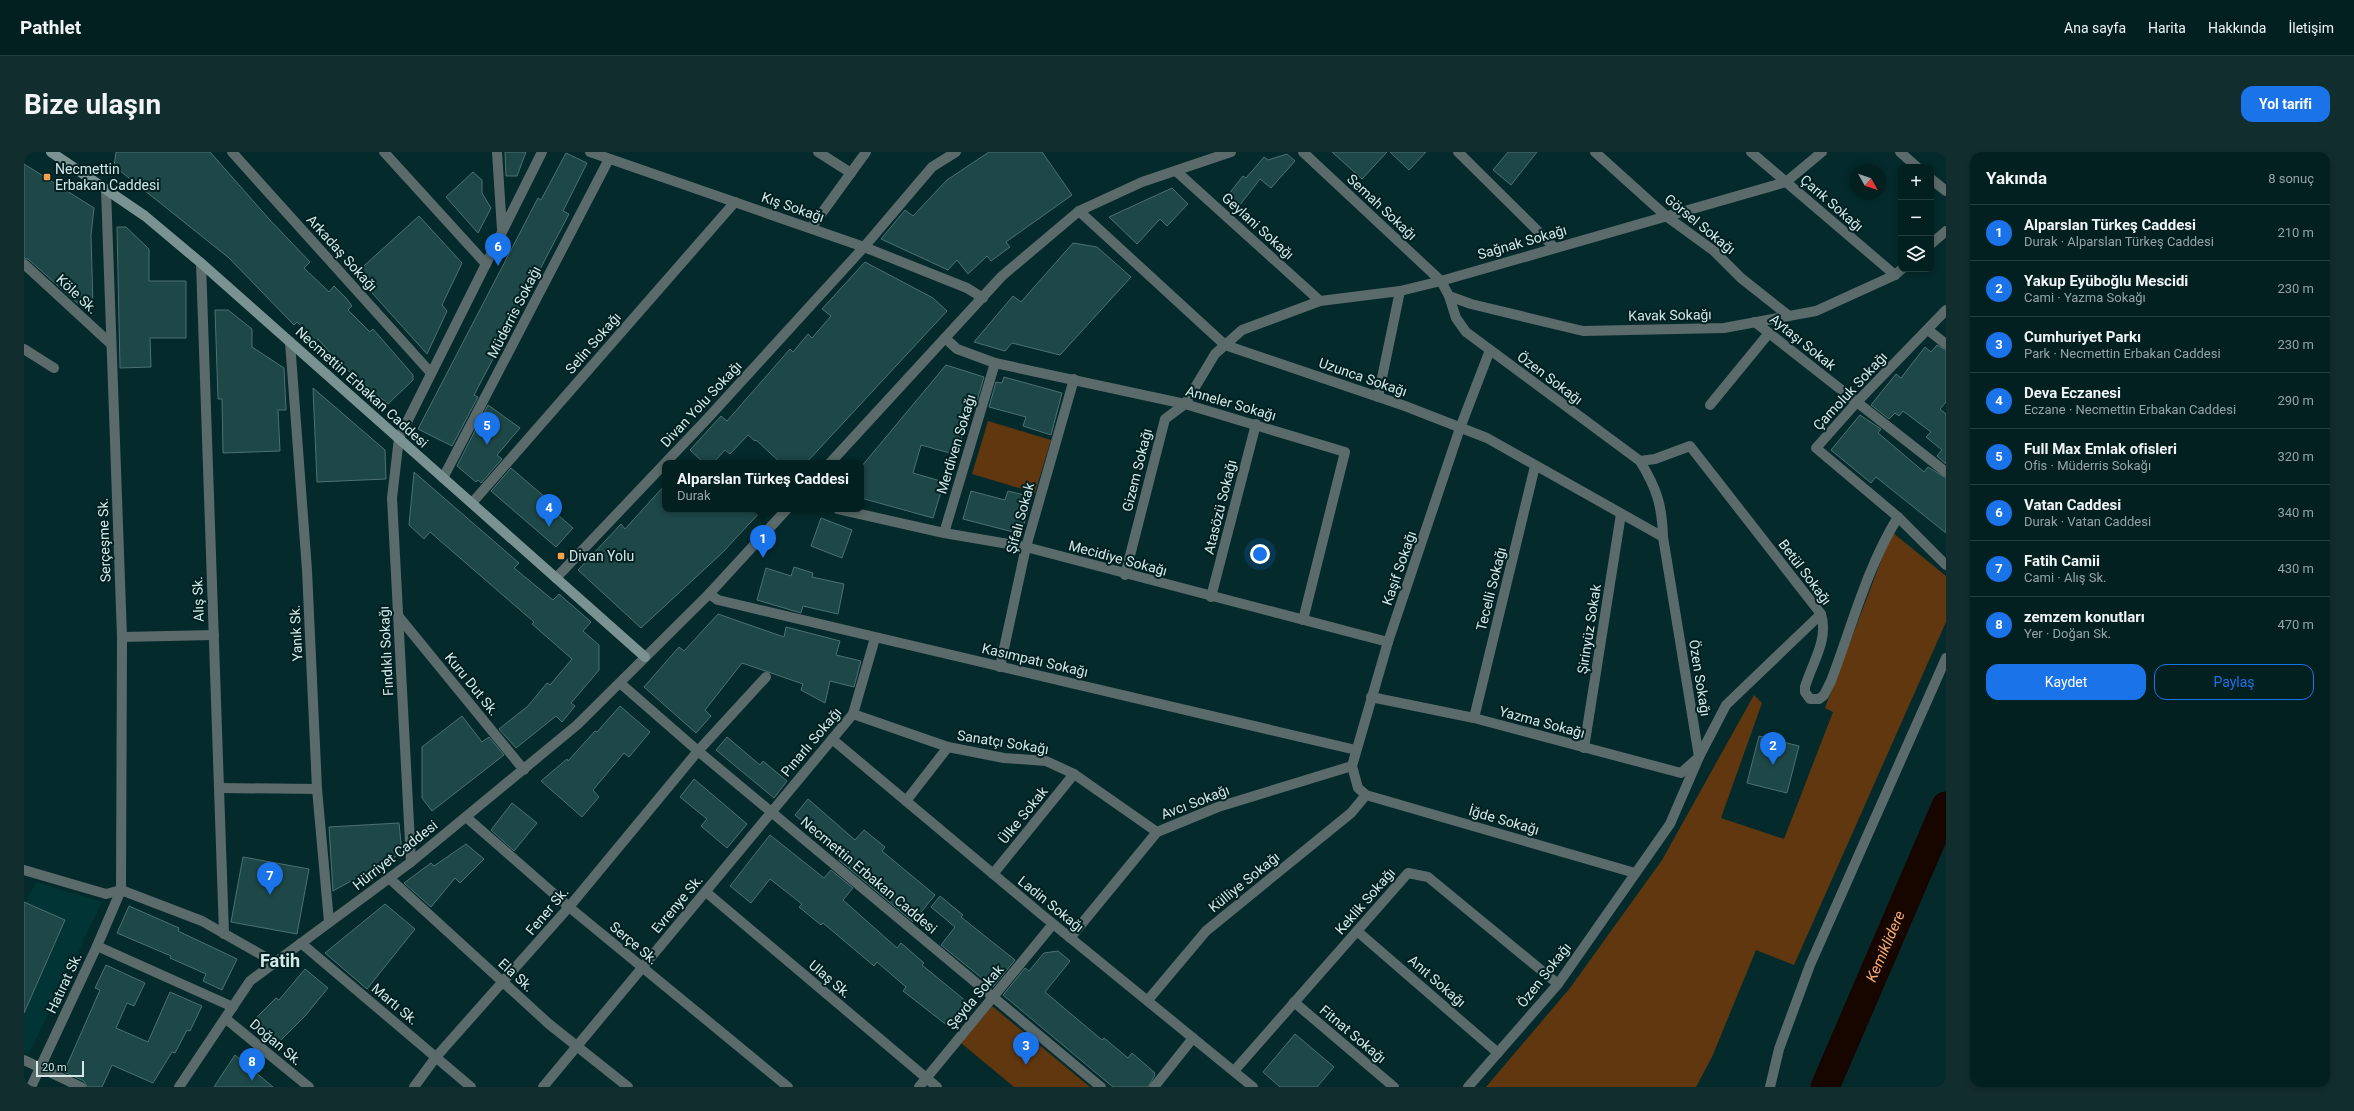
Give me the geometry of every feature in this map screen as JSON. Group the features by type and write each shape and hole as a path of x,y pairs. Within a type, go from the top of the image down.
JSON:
{"main road":[{"name":"Necmettin Erbakan Caddesi","path":"51,152 145,216 201,263 645,657"}],"street":[{"name":"Arkadaş Sokağı","path":"232,152 431,373"},
{"path":"384,152 486,264"},
{"path":"497,152 502,230"},
{"name":"Fındıklı Sokağı","path":"411,862 392,498 399,438 542,152"},
{"name":"Kış Sokağı","path":"590,152 864,247 967,288 983,298"},
{"path":"818,152 851,173"},
{"path":"811,228 866,152"},
{"name":"Divan Yolu Sokağı","path":"668,460 864,247 932,167 956,152"},
{"path":"833,460 1002,276 1079,211 1142,182 1231,152"},
{"name":"Semah Sokağı","path":"1303,152 1441,281"},
{"path":"1458,152 1554,247"},
{"name":"Görsel Sokağı","path":"1595,152 1666,216 1714,251 1741,278 1789,316"},
{"name":"Çarık Sokağı","path":"1751,152 1786,182 1898,271"},
{"name":"Sağnak Sokağı","path":"1225,345 1242,330 1320,301 1400,291 1441,281 1554,247 1786,182 1822,152"},
{"path":"1900,152 1914,164"},
{"name":"Müderris Sokağı","path":"443,478 609,159"},
{"name":"Geylani Sokağı","path":"1176,171 1320,301"},
{"path":"1934,181 1946,191"},
{"name":"Serçeşme Sk.","path":"106,190 122,637 121,890"},
{"name":"Selin Sokağı","path":"472,503 735,202"},
{"name":"Uzunca Sokağı","path":"1079,211 1225,345 1378,397 1487,438 1663,537"},
{"path":"1934,241 1946,231"},
{"name":"Alış Sk.","path":"201,263 224,934"},
{"name":"Köle Sk.","path":"24,264 111,344"},
{"name":"Kavak Sokağı","path":"1450,296 1471,304 1583,331 1724,328 1816,310 1899,272"},
{"path":"1441,281 1450,296"},
{"path":"1378,397 1400,291"},
{"name":"Özen Sokağı","path":"1450,296 1456,318 1466,332 1640,461 1655,486 1662,516 1663,537 1699,757 1670,824 1558,984 1468,1087"},
{"name":"Çamoluk Sokağı","path":"1898,517 1816,448 1856,403 1946,310"},
{"name":"Aytaşı Sokak","path":"1755,322 1856,403 1946,472"},
{"path":"1928,330 1946,344"},
{"path":"1710,405 1769,333"},
{"name":"Anneler Sokağı","path":"945,338 957,349 995,363 1185,404 1256,424 1345,452 1303,620"},
{"name":"Yanık Sk.","path":"290,342 306,561 317,789 329,922"},
{"name":"Gizem Sokağı","path":"1124,574 1165,419 1185,404 1215,354 1225,345"},
{"path":"24,350 54,368"},
{"name":"Kaşif Sokağı","path":"1366,795 1358,788 1352,766 1356,750 1388,642 1460,428 1490,350"},
{"name":"Merdiven Sokağı","path":"944,533 995,363"},
{"name":"Şifalı Sokak","path":"1000,666 1026,547 1074,379"},
{"name":"Atasözü Sokağı","path":"1211,597 1256,424"},
{"name":"Betül Sokağı","path":"1640,461 1655,459 1690,446 1821,614 1824,625 1822,639 1805,687 1805,692 1810,699 1819,699 1824,695 1831,681 1884,539 1898,517"},
{"name":"Divan Yolu Sokağı","path":"556,578 662,466"},
{"name":"Tecelli Sokağı","path":"1474,718 1535,466"},
{"name":"Hürriyet Caddesi","path":"179,1087 226,1019 250,981 411,862 577,725 709,594 784,512"},
{"name":"Mecidiye Sokağı","path":"851,512 944,533 1026,547 1211,597 1388,642"},
{"name":"Şirinyüz Sokak","path":"1584,748 1621,514"},
{"path":"1898,517 1946,565"},
{"name":"Kasımpatı Sokağı","path":"709,594 718,600 875,638 1356,750"},
{"path":"1699,757 1726,705 1821,614"},
{"name":"Kuru Dut Sk.","path":"399,617 524,770"},
{"path":"122,637 214,635"},
{"name":"Pınarlı Sokağı","path":"771,813 854,714 875,638"},
{"path":"1770,1087 1779,1049 1810,965 1946,658"},
{"name":"Fener Sk.","path":"414,1087 436,1057 504,983 698,751 766,677"},
{"name":"Necmettin Erbakan Caddesi","path":"620,683 771,813 1101,1087"},
{"name":"Yazma Sokağı","path":"1371,697 1474,718 1584,748 1681,772 1699,757"},
{"name":"Sanatçı Sokağı","path":"854,714 948,747 1004,758 1046,761 1074,774 1157,832"},
{"name":"Ladin Sokağı","path":"832,739 1053,924 1253,1087"},
{"path":"906,801 948,747"},
{"name":"Avcı Sokağı","path":"1070,938 1157,832 1218,807 1352,766"},
{"name":"Ülke Sokak","path":"993,874 1074,774"},
{"path":"219,788 317,789"},
{"name":"İğde Sokağı","path":"1366,795 1635,873"},
{"name":"Külliye Sokağı","path":"1148,1000 1206,931 1351,813 1366,795"},
{"name":"Evrenye Sk.","path":"543,1087 771,813"},
{"name":"Serçe Sk.","path":"466,817 569,907 788,1087"},
{"path":"24,870 106,894 121,890 202,921 274,962"},
{"name":"Keklik Sokağı","path":"1234,1071 1408,873 1428,877 1558,984"},
{"name":"Ela Sk.","path":"389,878 504,983 577,1046 628,1087"},
{"name":"Hatırat Sk.","path":"31,1087 97,946 121,890"},
{"name":"Ulaş Sk.","path":"706,892 937,1087"},
{"name":"Şeyda Sokak","path":"919,1087 1053,924"},
{"name":"Anıt Sokağı","path":"1357,931 1498,1053"},
{"name":"Martı Sk.","path":"301,942 471,1087"},
{"path":"97,946 233,1007"},
{"name":"Fitnat Sokağı","path":"1294,1002 1394,1087"},
{"name":"Doğan Sk.","path":"226,1019 308,1087"},
{"path":"1154,1087 1193,1038"},
{"path":"24,1060 81,1087"}],"shaded area":[{"path":"988,421 1051,440 1035,493 972,474"},
{"path":"1892,532 1946,576 1946,622 1794,965 1756,950 1712,1057 1696,1087 1486,1087 1570,988 1662,860 1754,695 1762,703 1721,818 1784,839 1833,712 1825,708"},
{"path":"36,882 102,902 29,1054 24,1052 24,904"},
{"path":"992,1006 1090,1087 1014,1087 961,1043"}],"building":[{"path":"116,152 210,152 269,219 310,262 304,268 329,292 334,286 346,298 352,306 348,310 370,332 373,329 413,375 413,380 388,404 338,362 318,339 316,342 297,322 294,325 229,258 114,166"},
{"path":"505,152 526,152 517,176 506,176"},
{"path":"989,152 1042,152 1072,195 1006,242 1010,247 991,261 987,256 968,274 957,260 948,270 881,239 905,210 913,216 947,180"},
{"path":"1332,152 1387,152 1362,179"},
{"path":"1390,152 1426,152 1409,170"},
{"path":"1508,152 1537,152 1511,185 1493,170"},
{"path":"566,153 587,163 563,211 569,214 474,395 478,397 452,446 418,429 538,198 541,200"},
{"path":"1287,154 1295,161 1271,188 1260,179 1236,210 1224,200 1243,176 1246,178 1264,157 1268,160"},
{"path":"24,164 94,208 91,235 93,308 83,308 28,259 24,258"},
{"path":"473,172 482,180 482,193 491,208 478,233 446,197"},
{"path":"1172,188 1188,204 1167,226 1160,219 1137,244 1109,217"},
{"path":"419,216 462,263 442,305 447,311 427,354 355,274"},
{"path":"117,227 126,227 149,249 149,281 186,281 186,338 150,338 151,367 120,368"},
{"path":"1073,243 1097,247 1131,277 1060,355 1012,343 1005,351 974,342 1013,296 1021,302"},
{"path":"865,262 933,298 947,311 809,460 778,460 756,440 755,441 748,435 730,454 725,450 716,460 701,460 690,450 721,416 727,421 790,349 793,352 808,334 812,338 831,316 822,309"},
{"path":"215,310 228,310 252,329 252,347 284,368 286,410 278,410 280,451 223,453 222,399 218,399"},
{"path":"1937,345 1946,350 1946,402 1940,409 1946,414 1946,464 1937,456 1942,450 1926,437 1931,432 1903,411 1899,416 1895,413 1889,419 1871,405 1896,374 1901,378 1925,347 1931,352"},
{"path":"946,365 984,377 976,404 973,403 966,421 957,455 921,445 913,473 944,482 933,518 864,499 864,463"},
{"path":"1004,377 1062,393 1051,435 1023,426 1026,417 989,407 996,382 1002,383"},
{"path":"313,388 385,450 386,479 317,482"},
{"path":"488,405 520,428 497,455 502,459 481,483 478,480 476,482 457,466"},
{"path":"1860,415 1881,429 1878,433 1924,472 1928,467 1946,478 1946,533 1876,477 1871,483 1831,450"},
{"path":"511,468 547,499 543,502 573,528 556,547 491,491"},
{"path":"414,472 519,563 514,568 553,600 559,594 591,622 583,631 599,645 599,670 571,703 575,706 562,722 556,716 516,748 499,729 528,706 547,683 550,685 572,659 532,624 534,622 430,532 424,539 409,525"},
{"path":"662,488 662,512 760,512 722,553 641,628 578,570 621,524 625,529"},
{"path":"971,491 1005,500 1008,491 1032,497 1021,534 963,519"},
{"path":"821,518 852,530 842,558 811,546"},
{"path":"794,567 813,573 812,577 844,584 838,614 803,606 801,613 757,600 766,568 791,576"},
{"path":"718,614 784,637 786,627 840,641 836,655 861,661 854,687 830,681 825,703 801,690 803,684 742,663 705,710 711,716 696,733 644,687 679,647 684,651"},
{"path":"620,706 650,732 629,757 624,753 593,790 599,797 582,817 541,781 567,759 568,761"},
{"path":"462,716 482,742 489,737 504,755 432,811 422,798 422,747"},
{"path":"1759,736 1799,746 1787,793 1747,783"},
{"path":"727,737 760,765 763,761 787,781 774,798 716,750"},
{"path":"694,779 747,824 727,848 701,826 707,819 680,797"},
{"path":"808,799 855,840 864,830 885,847 882,851 935,895 913,922 839,860 842,856 795,815"},
{"path":"512,803 537,823 514,851 491,830"},
{"path":"399,823 402,853 333,891 329,827"},
{"path":"770,835 824,878 831,870 853,888 843,900 897,948 901,943 924,963 922,965 967,1002 948,1026 903,991 906,987 877,962 874,966 823,923 821,925 799,907 802,904 770,879 751,903 730,886"},
{"path":"466,844 484,859 460,883 455,878 431,907 404,883 431,863 434,866"},
{"path":"243,857 309,869 297,934 231,922"},
{"path":"940,896 963,915 961,917 1015,960 993,987 941,945 955,927 931,907"},
{"path":"24,902 65,920 24,1013"},
{"path":"385,904 415,929 367,989 325,953"},
{"path":"129,906 179,928 178,931 237,959 222,990 203,981 206,974 170,958 171,956 117,933"},
{"path":"1058,951 1070,961 1045,992 1102,1040 1104,1038 1128,1058 1132,1053 1154,1072 1155,1075 1148,1087 1113,1087 1003,995 1025,968 1029,971 1044,953"},
{"path":"106,965 145,983 134,1006 127,1003 116,1028 148,1042 170,992 202,1006 190,1031 187,1030 175,1053 172,1052 153,1083 112,1065 102,1087 87,1087 84,1081 64,1072 100,990 95,988"},
{"path":"305,969 328,988 305,1016 276,1045 252,1022 276,998 279,1000"},
{"path":"1295,1034 1334,1067 1317,1087 1280,1087 1263,1072"},
{"path":"235,1055 273,1087 214,1087"}],"waterway":[{"name":"Kemiklidere","path":"1825,1087 1946,806"}],"place":[{"name":"Necmettin Erbakan Caddesi","path":"47,177"},
{"name":"Vatan Caddesi","path":"498,266"},
{"name":"Full Max Emlak ofisleri","path":"487,445"},
{"name":"Deva Eczanesi","path":"549,527"},
{"name":"Divan Yolu","path":"561,556"},
{"name":"Alparslan Türkeş Caddesi","path":"763,558"},
{"name":"Yakup Eyüboğlu Mescidi","path":"1773,765"},
{"name":"Fatih Camii","path":"270,895"},
{"name":"Cumhuriyet Parkı","path":"1026,1065"},
{"name":"zemzem konutları","path":"252,1081"}],"district":[{"name":"Fatih","path":"280,960"}]}
